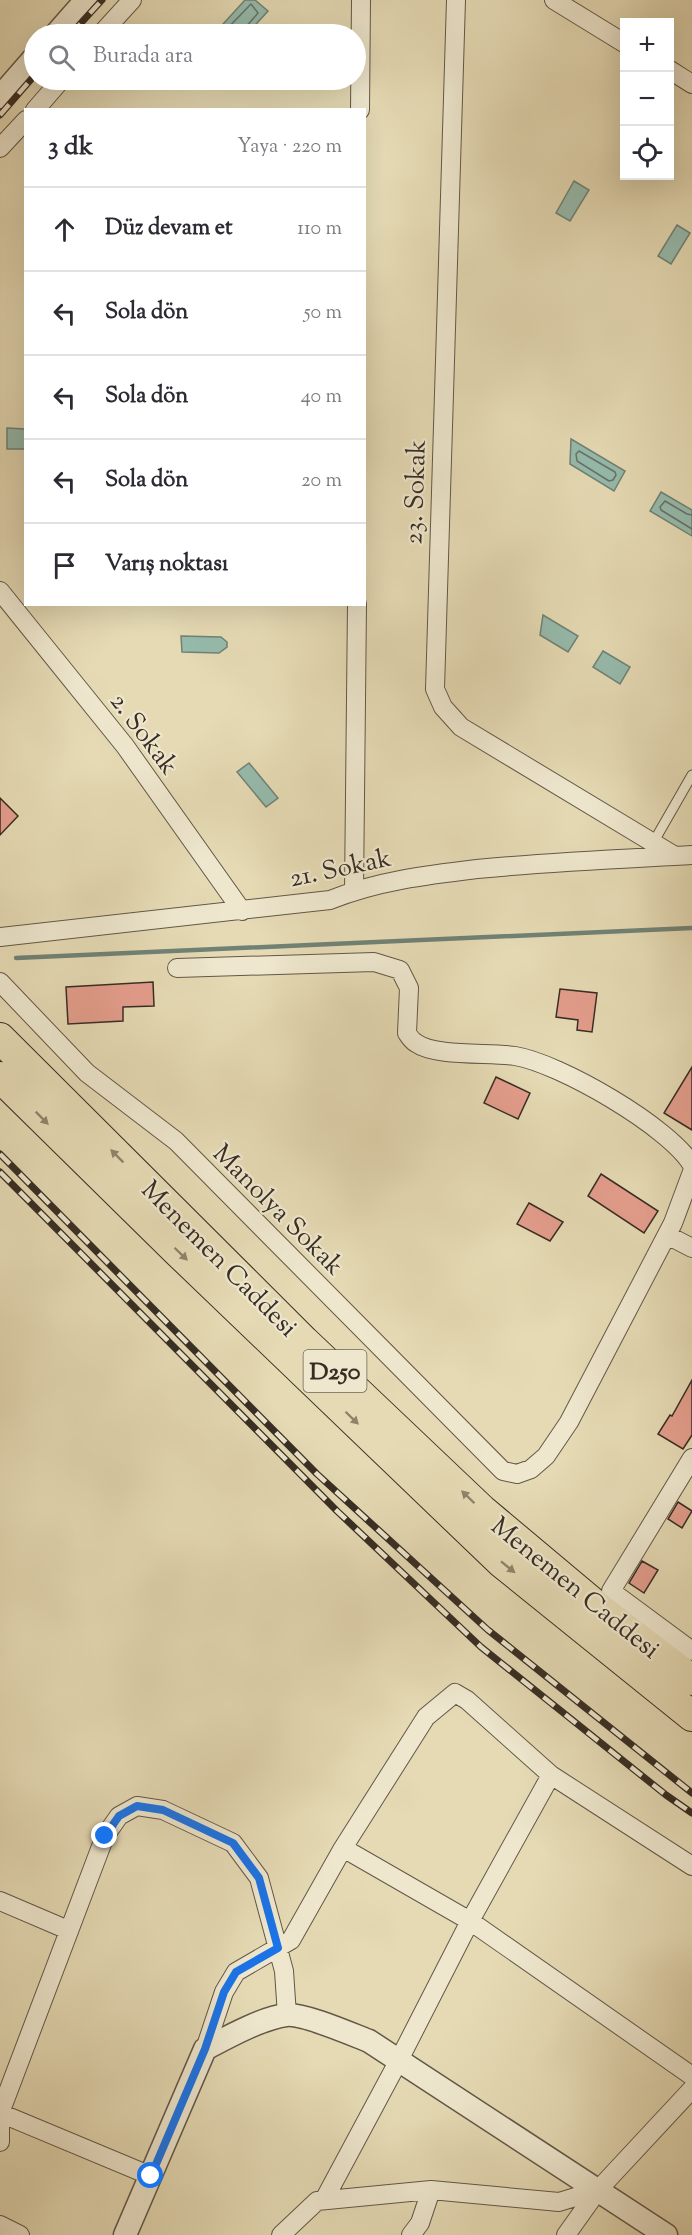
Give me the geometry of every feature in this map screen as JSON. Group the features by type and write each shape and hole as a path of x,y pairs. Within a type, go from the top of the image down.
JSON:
{"highway":[{"name":"Menemen Caddesi","path":"0,1038 304,1341 482,1510 600,1609 692,1680"},
{"name":"Menemen Caddesi","path":"0,1077 178,1252 501,1562 692,1716"}],"street":[{"path":"65,24 86,0"},
{"path":"110,24 132,0"},
{"path":"361,0 361,24"},
{"name":"23. Sokak","path":"456,0 435,689 443,707 460,727 653,843 683,856"},
{"path":"554,0 620,41"},
{"path":"0,97 24,69"},
{"path":"672,72 692,84"},
{"path":"37,108 52,90"},
{"path":"360,90 360,108"},
{"path":"0,148 24,122"},
{"name":"2. Sokak","path":"0,591 125,746 242,911"},
{"path":"354,891 357,606"},
{"name":"21. Sokak","path":"0,937 330,900 354,891 420,876 525,864 683,856"},
{"path":"177,968 374,962 400,970 410,988 407,1033 416,1043 433,1050 517,1056 570,1075 662,1132 686,1155 692,1165"},
{"name":"Manolya Sokak","path":"0,982 87,1073 176,1141 503,1471 517,1474 531,1469 546,1456 569,1422 667,1235"},
{"path":"692,1172 667,1235 692,1248"},
{"path":"692,1458 611,1591 692,1651"},
{"path":"125,2235 205,2049 224,1992 236,1972 291,1940 343,1848 426,1717 455,1693 467,1700 551,1775 692,1866"},
{"path":"324,2200 470,1921 551,1775"},
{"path":"0,2142 0,2113 105,1836 119,1816 137,1806 163,1810 233,1843 259,1878 284,1971 287,2015"},
{"path":"343,1848 470,1921 692,2076"},
{"path":"0,1901 68,1930"},
{"path":"205,2049 243,2030 287,2015 318,2021 369,2041 666,2235"},
{"path":"566,2235 598,2190 692,2089"},
{"path":"0,2113 151,2176"},
{"path":"281,2235 317,2201 324,2200 431,2190 559,2202 598,2190"},
{"path":"411,2235 420,2223 431,2190"},
{"path":"0,2225 20,2235"}],"lane":[{"path":"653,843 692,775"}],"water":[{"path":"245,0 255,0 268,11 256,24 223,24"},
{"path":"574,181 589,190 570,221 556,213"},
{"path":"677,225 690,233 671,264 658,256"},
{"path":"7,428 24,429 24,449 7,449"},
{"path":"571,439 625,471 614,491 570,464"},
{"path":"661,492 692,510 692,536 650,511"},
{"path":"543,615 578,636 568,652 540,635"},
{"path":"181,636 221,637 227,642 227,647 219,653 182,652"},
{"path":"603,651 630,667 620,684 593,667"},
{"path":"249,763 278,798 266,807 237,772"}],"building":[{"path":"0,798 18,816 0,835"},
{"path":"153,982 154,1006 123,1007 123,1021 68,1024 66,987"},
{"path":"560,989 597,993 592,1032 577,1030 578,1020 556,1017"},
{"path":"692,1067 692,1130 664,1113"},
{"path":"496,1077 530,1093 518,1119 484,1103"},
{"path":"601,1174 658,1211 644,1233 588,1196"},
{"path":"529,1203 563,1222 550,1241 517,1224"},
{"path":"692,1380 692,1435 683,1449 658,1434 670,1415 672,1416"},
{"path":"678,1502 692,1511 682,1528 668,1519"},
{"path":"642,1561 658,1570 644,1593 629,1583"}],"waterway":[{"path":"16,958 692,928"}],"railway":[{"path":"80,24 102,0"},
{"path":"0,115 24,87"},
{"path":"0,1154 317,1474 488,1630 692,1793"},
{"path":"0,1172 337,1511 481,1647 666,1795 692,1813"}],"route":[{"path":"105,1836 119,1816 137,1806 163,1810 233,1843 259,1878 278,1948 236,1972 224,1992 205,2049 151,2176"}]}
